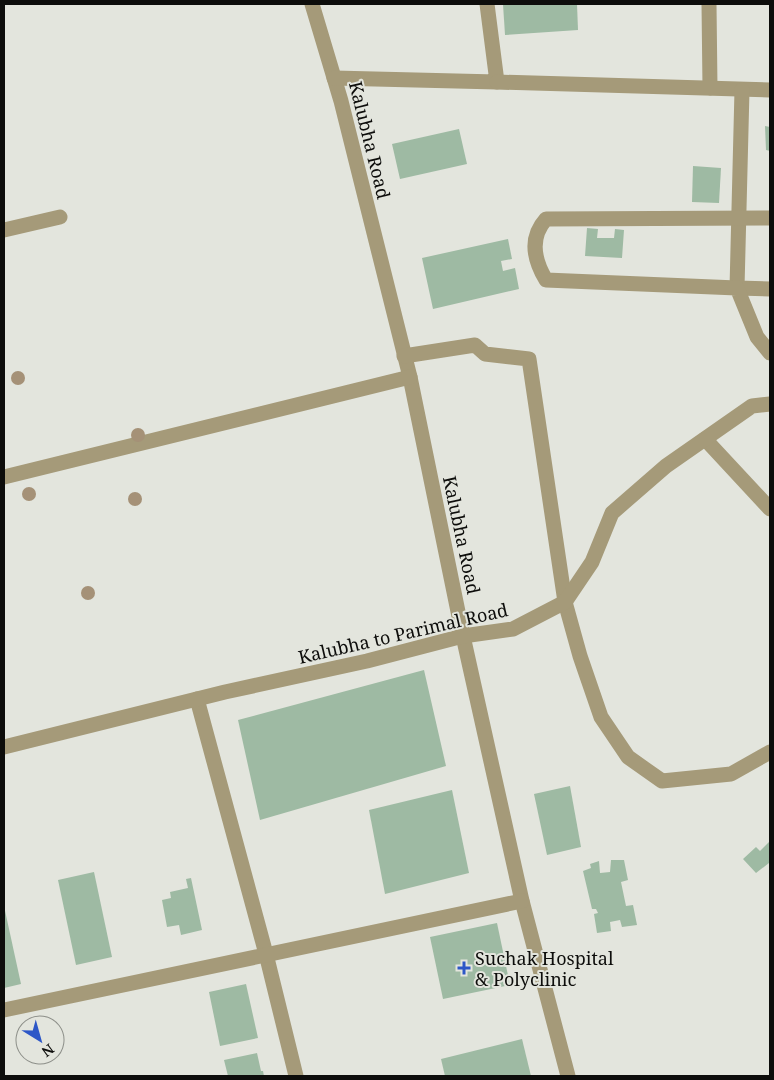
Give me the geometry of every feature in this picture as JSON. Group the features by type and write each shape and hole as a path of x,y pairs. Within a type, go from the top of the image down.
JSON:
{"street":[{"name":"Kalubha Road","path":"312,4 334,78 410,377 463,636 522,901 568,1076"},
{"path":"487,4 497,82"},
{"path":"709,4 710,88"},
{"path":"334,78 770,90"},
{"path":"742,90 737,288 757,337 770,353"},
{"path":"4,230 60,217"},
{"path":"770,218 546,219 538,228 535,256 546,280 770,289"},
{"path":"404,356 475,345 485,354 529,359 565,602 580,656 601,717 628,757 662,781 731,774 770,752"},
{"path":"4,476 410,377"},
{"name":"Kalubha to Parimal Road","path":"4,747 197,698 367,661 463,636 513,629 565,602 592,562 612,513 666,466 752,406 770,404"},
{"path":"705,439 770,509"},
{"path":"197,698 266,954 296,1076"},
{"path":"4,1010 522,901"}],"building":[{"path":"503,4 577,4 578,30 505,35"},
{"path":"765,126 770,127 770,151 766,150"},
{"path":"459,129 467,164 400,179 392,144"},
{"path":"693,166 721,168 719,203 692,202"},
{"path":"587,228 598,229 597,238 614,238 615,229 624,230 622,258 585,256"},
{"path":"508,239 512,259 501,261 503,271 515,268 519,289 433,309 422,258"},
{"path":"424,670 446,766 260,820 238,720"},
{"path":"570,786 581,847 547,855 534,794"},
{"path":"452,790 469,873 385,894 369,810"},
{"path":"770,841 770,865 769,863 756,873 743,859 756,847 760,851"},
{"path":"611,860 624,860 628,880 621,882 626,906 633,905 637,925 622,927 620,920 610,922 611,931 597,933 594,914 598,913 596,909 592,909 583,871 591,868 590,864 599,861 600,873 610,872"},
{"path":"94,872 112,957 76,965 58,880"},
{"path":"191,878 202,930 181,935 179,925 167,927 162,900 171,898 170,892 188,888 186,879"},
{"path":"4,906 21,984 4,988"},
{"path":"497,923 510,985 443,999 430,937"},
{"path":"246,984 258,1038 220,1046 209,992"},
{"path":"522,1039 531,1076 445,1076 441,1059"},
{"path":"257,1053 264,1076 228,1076 224,1060"}],"place":[{"name":"Suchak Hospital & Polyclinic","path":"464,968"}]}
